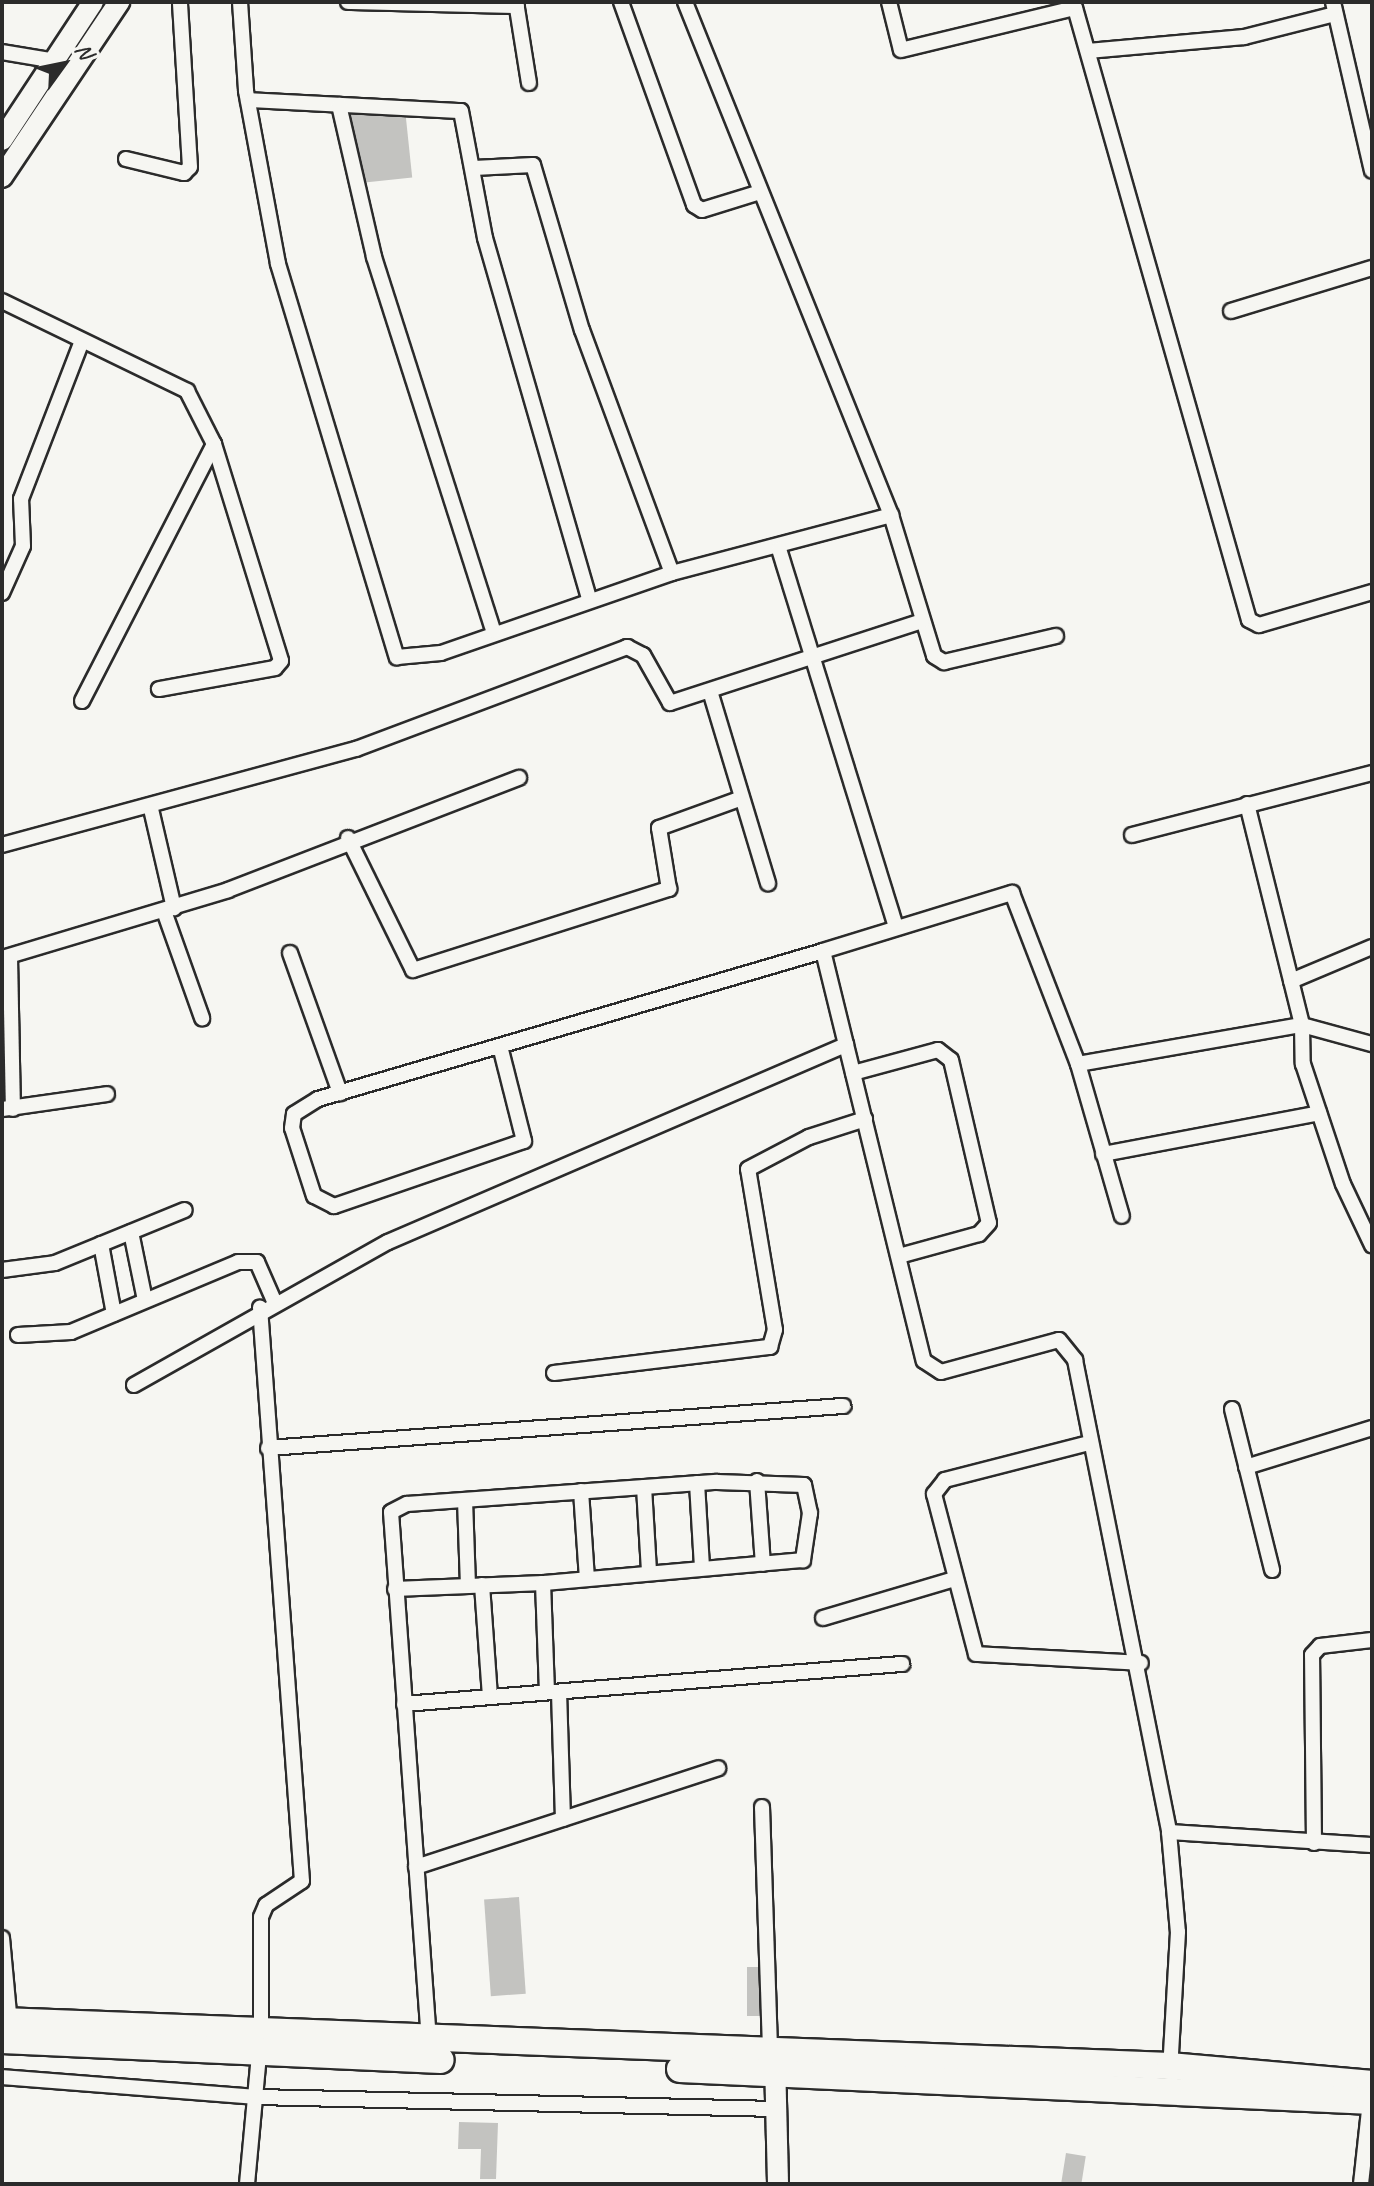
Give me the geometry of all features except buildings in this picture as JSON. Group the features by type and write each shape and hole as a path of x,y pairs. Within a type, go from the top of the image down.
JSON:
{"highway":[{"path":"6,2031 773,2060 1170,2066 1371,2095"},
{"path":"261,2043 429,2041 773,2060 1169,2094 1371,2095"}],"main road":[{"path":"2,140 93,2"},
{"path":"2,177 119,2"},
{"path":"773,2060 778,2184"}],"street":[{"path":"126,159 184,173 190,167 180,2"},
{"path":"240,2 248,100 278,264 393,652 403,660 428,655 672,573 779,549 891,515"},
{"path":"348,2 516,4 529,83"},
{"path":"621,2 694,205 702,210 757,193"},
{"path":"685,2 757,193 891,515 922,621 941,662 1056,636"},
{"path":"889,2 901,50 1080,6 1088,51 1146,277 1249,620 1259,625 1372,592"},
{"path":"1088,51 1244,37 1334,8 1372,171"},
{"path":"2,52 56,61"},
{"path":"248,100 454,107 466,121 492,267 589,599"},
{"path":"339,105 374,257 493,631"},
{"path":"474,168 533,165 582,330 672,573"},
{"path":"1231,311 1372,268"},
{"path":"2,301 187,391 214,444 281,661 275,668 159,689"},
{"path":"2,593 23,546 19,511 82,341"},
{"path":"82,701 214,444"},
{"path":"2,504 19,511"},
{"path":"779,549 896,927"},
{"path":"2,845 151,809 356,749 627,647 643,655 666,703 922,621"},
{"path":"710,691 739,799 768,883"},
{"path":"1132,835 1372,773"},
{"path":"107,1094 8,1109 6,957 169,910 348,838 519,778"},
{"path":"348,838 413,970 669,889 659,828 739,799"},
{"path":"1247,804 1302,1025 1303,1064 1319,1113 1371,1238"},
{"path":"151,809 169,910 202,1018"},
{"path":"500,1046 524,1141 334,1206 322,1203 308,1185 292,1128 303,1107 340,1093 1012,893 1078,1064 1122,1216"},
{"path":"1291,981 1372,947"},
{"path":"823,951 929,1369 1067,1343 1141,1663 1169,1832 1178,1932 1169,2094"},
{"path":"290,953 340,1093"},
{"path":"1078,1064 1302,1025 1372,1044"},
{"path":"134,1385 267,1305 535,1173 846,1045"},
{"path":"853,1073 938,1050 951,1060 989,1223 979,1234 899,1256"},
{"path":"1103,1154 1319,1113"},
{"path":"554,1373 770,1347 775,1330 748,1169 809,1137 865,1119"},
{"path":"2,1270 44,1266 185,1210"},
{"path":"131,1232 145,1300"},
{"path":"101,1244 114,1314"},
{"path":"18,1335 71,1332 249,1261 268,1277 268,1448 302,1871 298,1888 262,1910 261,2043 247,2184"},
{"path":"268,1448 843,1406"},
{"path":"1232,1409 1272,1570"},
{"path":"1246,1467 1372,1428"},
{"path":"1089,1443 938,1483 934,1494 972,1650 982,1657 1141,1663"},
{"path":"757,1481 763,1564"},
{"path":"395,1589 543,1583 806,1558 810,1513 801,1482 757,1481 407,1504 391,1512 395,1589 429,2041"},
{"path":"697,1483 702,1568"},
{"path":"644,1487 649,1572"},
{"path":"581,1491 587,1578"},
{"path":"465,1500 490,1697"},
{"path":"823,1618 955,1579"},
{"path":"543,1583 563,1819"},
{"path":"1314,1843 1312,1655 1320,1646 1372,1640"},
{"path":"404,1704 902,1664"},
{"path":"416,1867 718,1768"},
{"path":"762,1807 773,2060"},
{"path":"1169,1832 1372,1845"},
{"path":"2,1938 6,2031"},
{"path":"2,2077 256,2097 775,2109"},
{"path":"1361,2184 1371,2095"}]}
